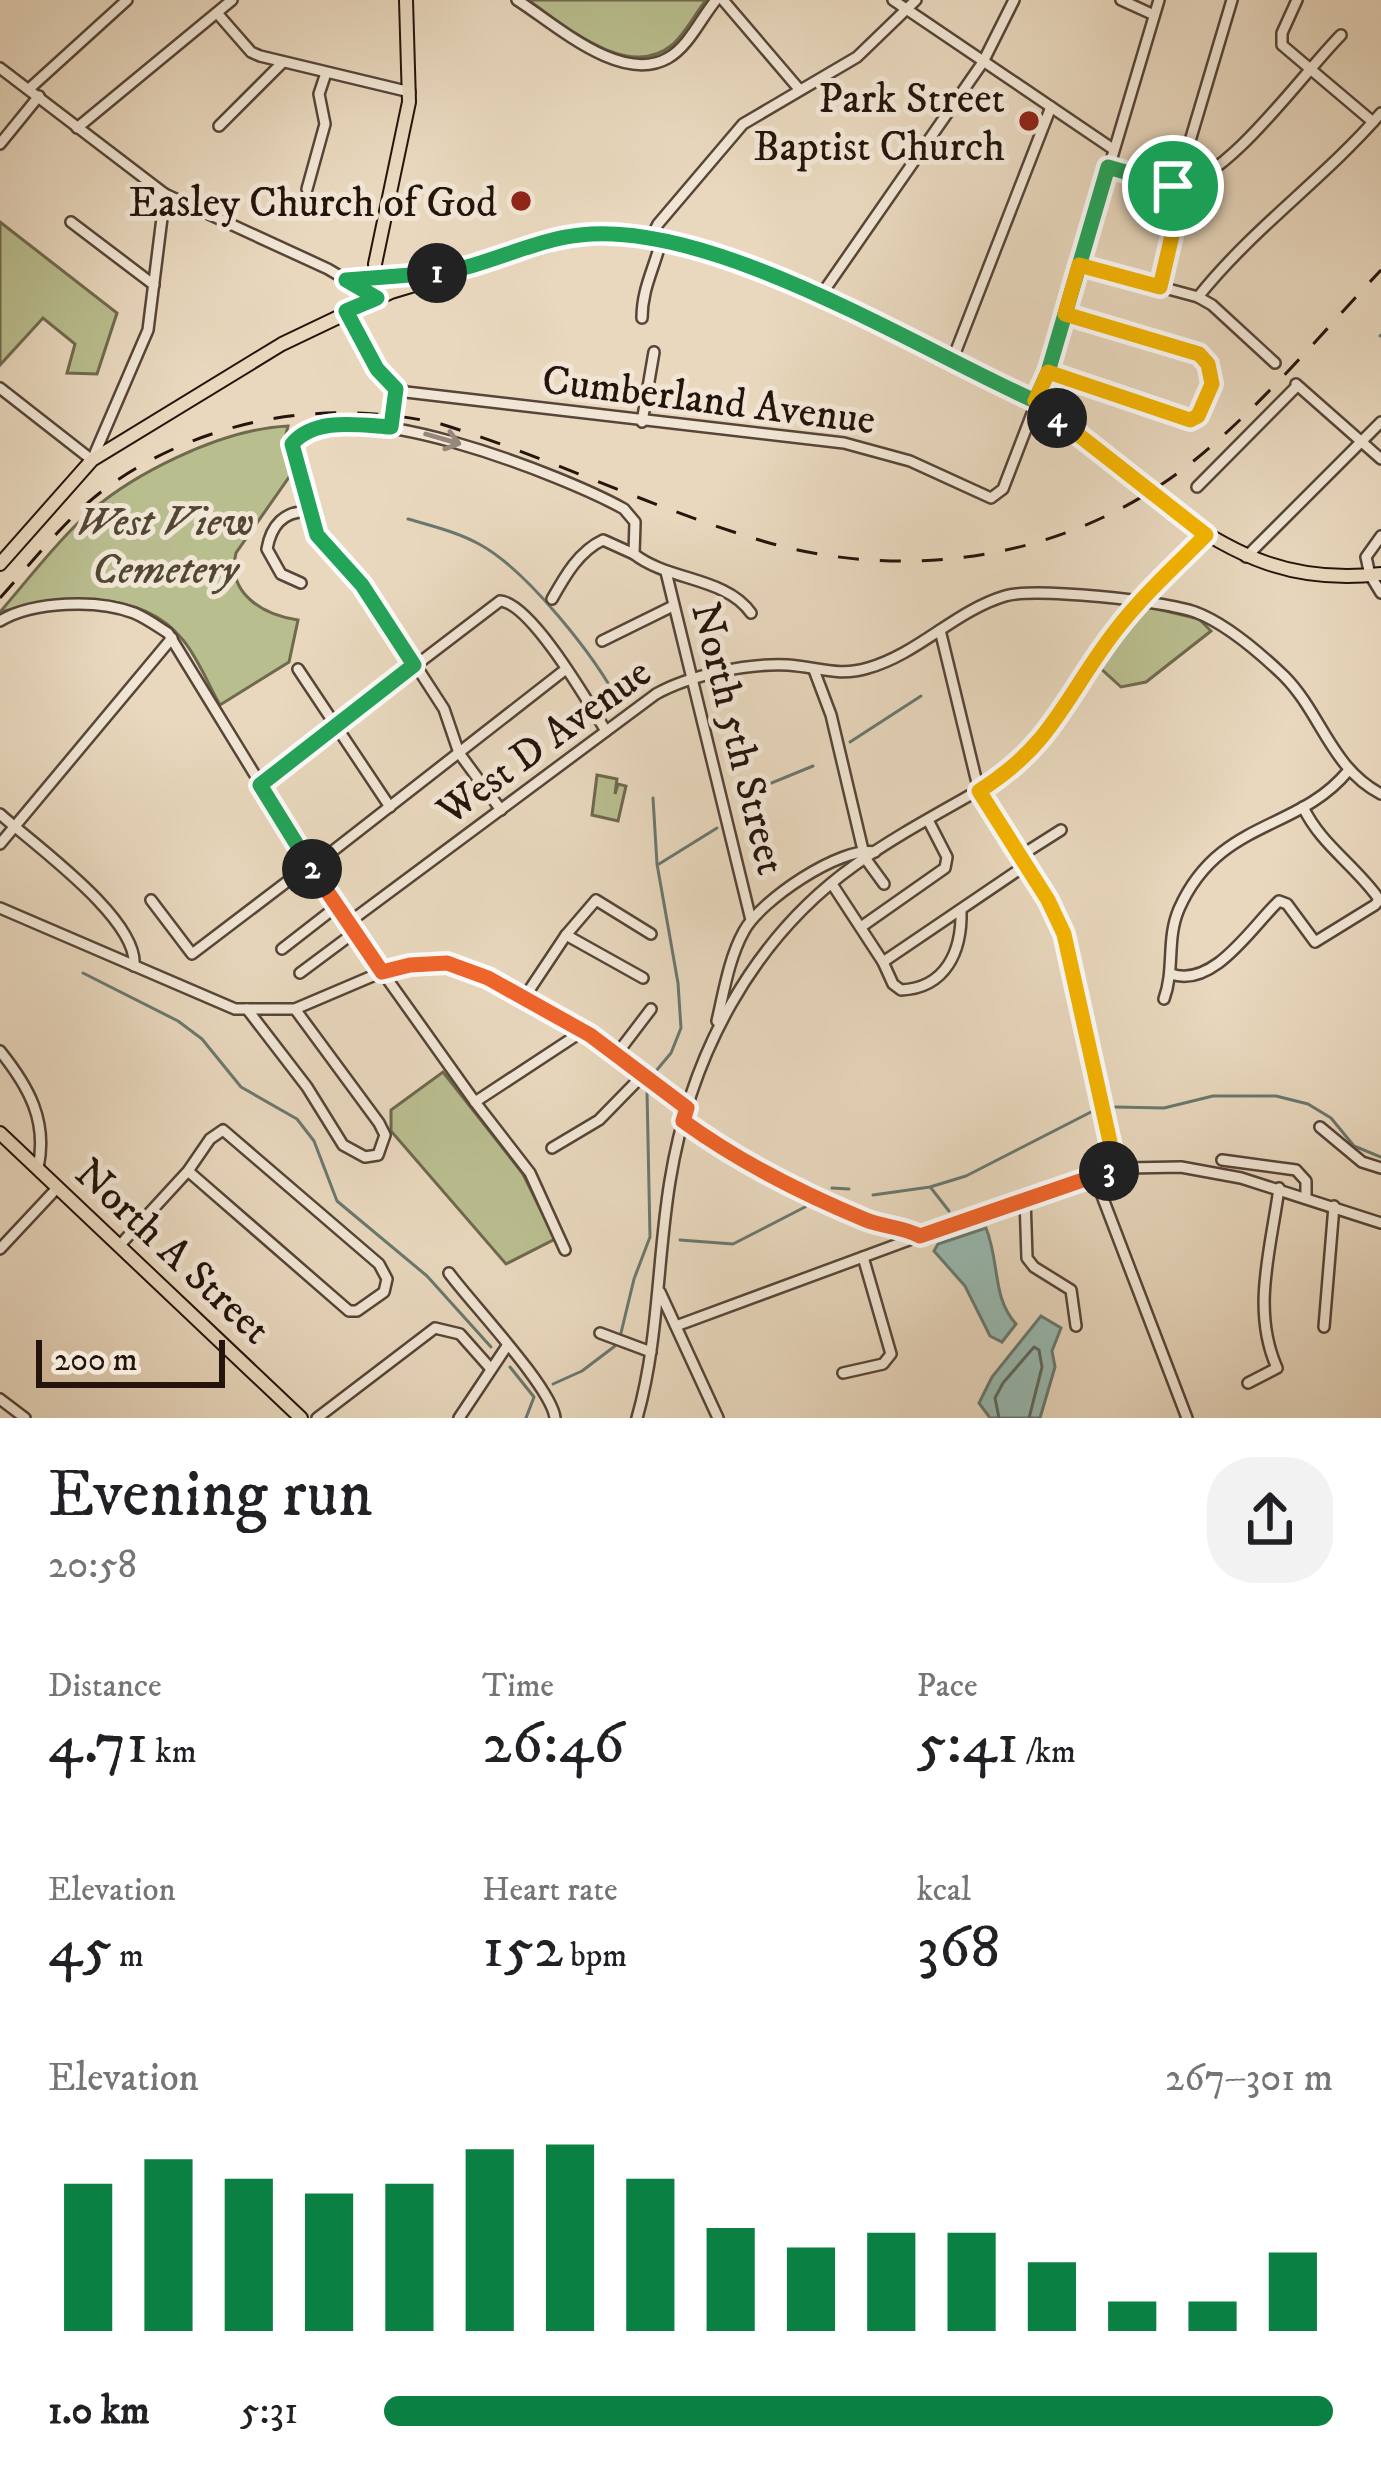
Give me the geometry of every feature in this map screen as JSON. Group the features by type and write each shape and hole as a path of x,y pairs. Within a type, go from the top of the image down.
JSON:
{"main road":[{"path":"377,298 373,280 410,92 406,0"},
{"path":"0,564 92,460 199,391 346,311 459,270 576,236 612,234 656,240 730,260 1035,401 1166,506 1246,557 1277,568 1375,575"},
{"path":"346,280 459,270"},
{"name":"North A Street","path":"1,1135 302,1418"}],"street":[{"path":"0,144 34,93 127,0"},
{"path":"77,128 232,0"},
{"path":"517,0 607,59 634,65 668,58 720,0 799,89"},
{"path":"893,0 1113,149"},
{"path":"642,318 642,291 658,224 743,124 857,57 916,0"},
{"path":"819,298 983,62 1014,0"},
{"path":"1120,0 1154,15"},
{"path":"1035,401 1048,372 1159,0"},
{"path":"1160,287 1187,151 1232,0"},
{"path":"1198,297 1270,218 1318,180 1377,117 1288,52 1281,41 1298,0"},
{"path":"217,13 251,52 280,64 410,92"},
{"path":"1108,167 1173,186 1200,179 1262,124 1341,35"},
{"path":"219,126 280,64"},
{"path":"0,68 165,194 377,298"},
{"path":"307,189 325,124 319,94 326,73"},
{"path":"952,361 1051,107"},
{"path":"0,388 92,460 148,330 165,194"},
{"path":"71,222 154,285"},
{"path":"1079,265 1198,297 1275,363"},
{"path":"346,311 377,369 396,389 391,427"},
{"path":"1048,372 1190,420 1198,416 1210,393 1212,374 1199,354 1065,314"},
{"path":"642,422 654,352"},
{"path":"1197,487 1296,385 1381,459"},
{"name":"Cumberland Avenue","path":"396,389 865,446 991,497 1003,489 1035,401"},
{"path":"1246,557 1381,422"},
{"path":"501,810 459,753 444,710 362,585 326,549 309,512 292,444 310,429 334,425 391,427 466,446 613,503 635,522 634,554"},
{"path":"302,583 281,574 267,549 273,528 281,520 309,512"},
{"path":"637,1418 651,1352 668,1188 683,1121 735,949 751,920 810,875 868,853 1012,770 1039,743 1138,603 1206,535"},
{"path":"1381,536 1366,557 1381,593"},
{"path":"552,599 575,562 603,540 666,572 717,589 743,602 751,614"},
{"name":"North 5th Street","path":"666,572 751,920"},
{"name":"West D Avenue","path":"300,974 501,810 656,694 689,677 780,664 837,674 867,669 894,659 1005,596 1054,594 1193,611 1279,671 1348,771"},
{"path":"260,785 505,601 527,617 606,731"},
{"path":"0,621 47,608 102,606 138,615 172,638 336,907 530,1173 565,1250"},
{"path":"602,641 671,607"},
{"path":"940,630 979,791 1064,934 1116,1169"},
{"path":"0,844 172,638"},
{"path":"298,669 390,807"},
{"path":"151,900 192,954 566,669"},
{"path":"814,670 868,853 884,884"},
{"path":"1164,999 1171,974 1168,950 1173,926 1181,904 1214,857 1243,835 1333,788 1348,771 1381,794"},
{"path":"1171,974 1181,978 1212,966 1279,901 1287,904 1315,942 1379,900 1347,857 1324,843 1303,807"},
{"path":"0,814 98,900 131,947 134,966"},
{"path":"861,927 945,868 947,857 928,820"},
{"path":"884,962 961,910 1061,830"},
{"path":"712,1037 759,960 868,853"},
{"path":"832,884 901,990 936,979 956,955 961,910"},
{"path":"524,998 596,900 651,934"},
{"path":"282,949 336,907"},
{"path":"0,908 218,1003 248,1010 295,1009 382,972 447,963 488,978 583,1031 687,1108"},
{"path":"566,935 643,978"},
{"path":"248,1010 343,1145 371,1158 378,1155 384,1142 379,1123 295,1009"},
{"path":"616,1055 651,1010"},
{"path":"475,1102 583,1031"},
{"path":"0,1051 31,1092 44,1142 38,1168"},
{"path":"552,1148 599,1120 642,1076"},
{"path":"683,1121 787,1183 872,1222 920,1236"},
{"path":"1320,1126 1361,1162 1381,1168"},
{"path":"120,1245 218,1131 228,1132 379,1264 387,1279 384,1292 350,1311 188,1171"},
{"path":"1222,1160 1297,1170 1306,1181 1306,1197"},
{"path":"676,1326 1116,1169 1181,1167 1280,1188 1381,1223"},
{"path":"1094,1175 1187,1418"},
{"path":"0,1249 58,1187"},
{"path":"1248,1383 1277,1368 1264,1332 1262,1301 1280,1188"},
{"path":"1025,1198 1027,1258 1034,1268 1071,1290 1076,1326"},
{"path":"1324,1327 1334,1206"},
{"path":"843,1373 883,1364 891,1354 863,1257"},
{"path":"449,1273 538,1384 554,1409 554,1418"},
{"path":"659,1290 718,1418"},
{"path":"317,1418 435,1328 460,1334 491,1370"},
{"path":"600,1333 651,1352"},
{"path":"460,1418 507,1346"},
{"path":"0,1399 25,1418"}],"green space":[{"path":"528,0 706,0 672,45 655,55 636,57 577,35"},
{"path":"0,222 117,313 97,374 67,373 75,344 43,318 0,365"},
{"name":"West View Cemetery","path":"288,426 284,442 294,470 236,553 234,567 242,591 251,600 298,620 289,662 220,705 183,640 144,610 122,603 73,600 0,612 69,532 123,487 205,445"},
{"path":"1145,606 1199,619 1211,631 1146,682 1121,687 1097,665"},
{"path":"597,775 617,779 615,794 618,784 626,786 618,821 592,815"},
{"path":"443,1072 523,1174 555,1239 506,1264 391,1131 391,1110"}],"water":[{"path":"986,1228 1003,1303 1016,1324 1002,1342 990,1336 965,1286 934,1251 938,1244"},
{"path":"1041,1316 1061,1328 1040,1418 990,1418 979,1403 992,1377"}],"waterway":[{"path":"408,519 471,540 518,573 577,639 620,704"},
{"path":"850,742 921,696"},
{"path":"757,789 813,766"},
{"path":"653,798 657,864 681,1028 671,1053 656,1071"},
{"path":"659,864 717,828"},
{"path":"83,973 178,1021 202,1039 241,1087 297,1119 314,1141 337,1201 427,1276 491,1347"},
{"path":"621,1333 650,1237 647,1091"},
{"path":"1115,1107 1164,1108 1213,1096 1276,1096 1308,1104 1331,1118 1354,1146 1381,1157"},
{"path":"873,1195 966,1176 1091,1112"},
{"path":"832,1188 849,1189"},
{"path":"931,1188 949,1211"},
{"path":"680,1240 733,1244 805,1207"},
{"path":"553,1384 582,1371 615,1346"},
{"path":"510,1367 534,1397 526,1418"}],"railway":[{"path":"0,598 84,507 153,459 231,428 314,414 399,416 441,424 725,529 822,555 879,561 991,553 1099,519 1196,459 1269,391 1381,270"}],"place":[{"name":"Park Street Baptist Church","path":"1029,121"},
{"name":"Easley Church of God","path":"521,201"}],"route":[{"path":"1173,186 1108,167 1048,372 1035,401 764,272 651,238 581,235 459,270 346,280 377,298 346,311 377,369 396,389 391,427 362,424 310,429 292,444 294,458 317,535 362,585 414,665 260,785 382,972 447,963 488,978 590,1035 687,1108 683,1121 711,1141 850,1213 920,1236 1116,1169 1064,934 1048,900 979,791 1029,755 1119,626 1206,535 1035,401 1041,389 1048,372 1190,420 1198,416 1212,384 1208,364 1199,354 1065,314 1079,265 1160,287 1184,184 1173,186"}]}
